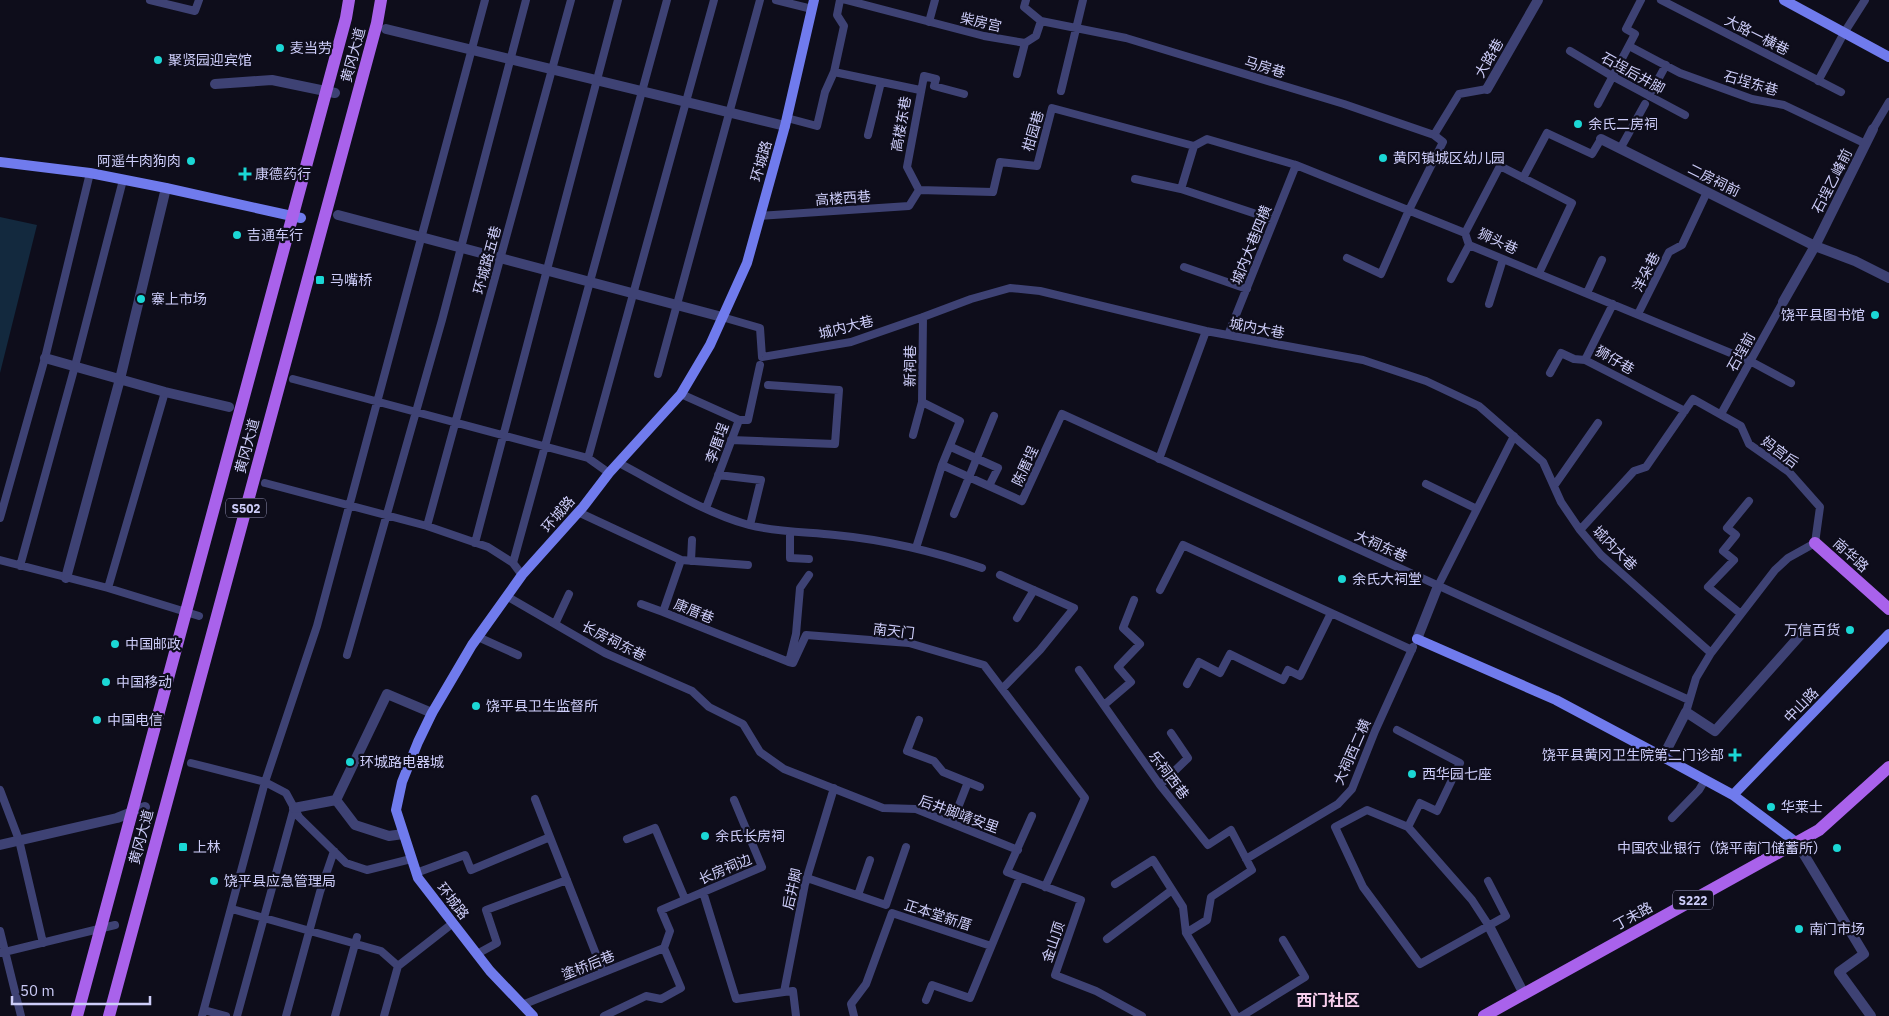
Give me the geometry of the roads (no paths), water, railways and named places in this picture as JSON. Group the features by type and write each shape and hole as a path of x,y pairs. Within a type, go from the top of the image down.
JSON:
{"main road":[{"name":"黄冈大道","path":"77,1016 346,18 349,0"},
{"name":"黄冈大道","path":"109,1016 375,33 382,0"},
{"path":"1784,0 1889,57"},
{"name":"环城路","path":"533,1016 490,971 418,878 396,810 402,782 432,713 478,637 522,575 578,512 609,473 681,394 710,345 748,263 786,122 813,5"},
{"path":"0,162 90,173 301,218"},
{"name":"南华路","path":"1815,543 1889,610"},
{"name":"中山路","path":"1733,795 1889,634"},
{"path":"1417,638 1556,700 1663,757 1733,795 1797,843"},
{"name":"丁未路","path":"1484,1016 1819,830 1889,767"}],"street":[{"name":"大路巷","path":"1487,89 1538,0"},
{"path":"386,29 786,122"},
{"path":"215,84 272,80 335,93"},
{"name":"石埕乙峰前","path":"1783,302 1815,246 1873,129"},
{"name":"二房祠前","path":"1601,139 1815,246 1855,261 1889,278"},
{"path":"66,578 120,379 166,188"},
{"path":"338,215 722,317"},
{"path":"45,358 165,392 229,407"},
{"path":"1417,638 1438,586"},
{"path":"1663,757 1686,712 1715,731 1804,631"},
{"path":"336,800 388,694 432,713"},
{"path":"294,808 336,800"},
{"path":"336,800 354,825 389,836 403,834"},
{"path":"0,845 117,818 145,807"},
{"path":"1797,843 1864,954 1839,972 1871,1016"},
{"path":"1488,926 1524,994"}],"lane":[{"path":"150,0 195,11 199,0"},
{"path":"226,1016 203,1013 265,782 317,626 485,0"},
{"path":"347,654 442,320 526,0"},
{"name":"环城路五巷","path":"427,526 571,0"},
{"path":"475,543 618,0"},
{"path":"513,563 667,0"},
{"path":"588,458 714,0"},
{"path":"658,374 760,0"},
{"path":"776,0 813,5"},
{"path":"786,122 817,126 825,92 834,72 844,26 837,15 840,0"},
{"name":"柴房宫","path":"846,0 984,36 1025,43"},
{"path":"929,22 935,0"},
{"path":"1016,74 1025,43 1036,36 1041,21 1024,7 1026,0"},
{"path":"1060,91 1083,0"},
{"path":"1598,104 1636,34 1626,29 1642,0"},
{"name":"大路一横巷","path":"1661,0 1675,3 1841,92"},
{"path":"1818,81 1844,33 1865,0"},
{"name":"马房巷","path":"1041,21 1126,38 1344,104 1434,135 1443,142 1409,210"},
{"name":"石埕东巷","path":"1629,46 1680,73 1752,99 1784,105 1866,144"},
{"name":"石埕后井脚","path":"1570,51 1685,115"},
{"path":"1649,96 1666,65"},
{"name":"高楼东巷","path":"834,72 920,90"},
{"name":"高楼东巷","path":"919,190 907,167 924,76 936,79 934,86 964,94"},
{"path":"868,135 881,82"},
{"name":"大路巷","path":"1434,135 1459,94 1487,89"},
{"path":"1873,129 1889,102"},
{"path":"1620,149 1644,104"},
{"name":"柑园巷","path":"919,190 993,192 1000,162 1037,166 1052,108 1194,146"},
{"path":"1523,178 1547,133 1592,154 1601,139"},
{"name":"狮头巷","path":"1194,146 1207,139 1296,164 1465,233 1469,245 1750,360 1791,383"},
{"path":"1181,189 1194,146"},
{"name":"城内大巷四横","path":"1228,335 1296,164"},
{"path":"1465,233 1500,166 1572,204 1539,273"},
{"path":"0,518 45,358 90,173"},
{"path":"1135,179 1181,189 1274,220"},
{"path":"20,566 75,366 123,180"},
{"name":"高楼西巷","path":"760,216 909,206 919,190"},
{"name":"洋朵巷","path":"1638,314 1669,252 1682,245 1707,192"},
{"path":"1347,258 1381,274 1409,210"},
{"path":"1451,279 1469,245"},
{"path":"1489,304 1503,259"},
{"path":"1587,293 1602,260"},
{"path":"1184,267 1247,289"},
{"name":"城内大巷","path":"722,317 760,328 762,357 851,342 971,298 1010,288 1040,290 1206,332 1363,360 1426,381 1479,406 1543,462 1562,502 1580,530 1601,555 1710,653"},
{"name":"石埕前","path":"1721,414 1783,302"},
{"name":"狮仔巷","path":"1612,304 1585,360 1685,411"},
{"name":"新祠巷","path":"923,317 922,402 960,421 950,447"},
{"path":"1159,459 1206,332"},
{"path":"1550,374 1561,353 1574,359 1585,360"},
{"name":"李厝埕","path":"706,508 739,420 748,420 760,365"},
{"path":"294,379 588,458 609,473"},
{"path":"731,440 835,444 839,390 768,385"},
{"path":"108,588 165,392"},
{"path":"681,394 739,420"},
{"name":"妈宫后","path":"1685,411 1693,399 1742,426 1749,444 1789,472 1820,507 1815,543"},
{"path":"913,435 922,402"},
{"path":"1580,530 1634,470 1646,467 1685,411"},
{"name":"大祠东巷","path":"1062,414 1689,700"},
{"name":"陈厝埕","path":"942,465 1022,501 1062,414"},
{"path":"954,514 994,416"},
{"path":"1554,486 1598,424"},
{"path":"1438,586 1514,436"},
{"path":"916,548 942,465 950,447 998,468 989,486"},
{"path":"619,463 706,508 750,525 790,532 836,535 916,548 982,568"},
{"path":"718,475 761,480 750,525"},
{"path":"265,483 427,526 475,543 488,548 513,563 522,575"},
{"path":"1426,484 1477,509"},
{"path":"1741,614 1708,587 1734,560 1723,551 1736,535 1727,528 1749,501"},
{"path":"578,512 681,560 748,565"},
{"path":"790,532 790,558 809,559"},
{"path":"691,561 692,540"},
{"path":"1686,712 1696,678 1710,653 1775,570 1788,558 1815,543"},
{"path":"1160,590 1183,545 1412,650"},
{"path":"0,560 108,588 199,616"},
{"name":"康厝巷","path":"681,560 663,612 789,662"},
{"path":"789,662 796,634 800,588 809,575"},
{"path":"1000,575 1074,608 1040,650 1002,689"},
{"path":"1017,618 1034,590"},
{"path":"555,624 569,594"},
{"name":"长房祠东巷","path":"508,597 605,653 692,691 709,707 743,724 760,752 784,770 834,788"},
{"path":"1104,705 1131,682 1118,667 1140,644 1123,628 1134,600"},
{"path":"641,604 663,612"},
{"path":"1187,684 1199,662 1220,672 1230,654 1283,680 1288,670 1300,676 1331,613"},
{"name":"南天门","path":"789,662 793,663 806,635 909,643 984,665 1085,798 1045,887"},
{"path":"478,637 518,655"},
{"name":"大祠西二横","path":"1246,858 1338,804 1352,789 1374,731 1417,638"},
{"name":"乐祠西巷","path":"1079,670 1160,785 1208,845 1231,830 1246,858"},
{"path":"919,720 907,751 934,761 943,772 980,787"},
{"path":"1397,730 1460,763 1436,811 1420,804 1408,827"},
{"path":"1160,785 1188,758 1171,733"},
{"path":"191,763 265,782 286,793 300,817 346,863 367,870 411,859"},
{"path":"1672,818 1699,790 1705,780"},
{"path":"952,823 968,782"},
{"name":"后井脚靖安里","path":"834,788 883,808 916,809 1018,850"},
{"name":"后井脚","path":"784,992 806,878 834,788"},
{"path":"0,790 19,840 43,943"},
{"name":"塗桥后巷","path":"536,799 603,972"},
{"name":"长房祠边","path":"664,948 670,932 661,910 762,867 734,800"},
{"path":"237,1016 294,808"},
{"path":"1488,881 1506,916 1420,964 1363,886 1335,827 1367,810 1408,827 1472,900 1488,926"},
{"path":"1018,850 1032,816"},
{"name":"长房祠边","path":"627,839 655,828 685,899"},
{"path":"416,873 465,855 471,870 550,837"},
{"path":"806,878 886,905 906,847"},
{"name":"金山顶","path":"1018,850 1008,872 1081,900 1055,975 1096,991 1142,1016"},
{"path":"286,1016 320,892 334,851"},
{"path":"1186,933 1207,920 1211,897 1252,870 1246,858"},
{"path":"858,895 870,860"},
{"path":"1115,884 1153,860 1183,907 1186,933 1236,1016"},
{"path":"926,1000 932,986 970,998 1020,877"},
{"path":"477,954 498,943 486,910 567,880"},
{"path":"1107,938 1172,890"},
{"path":"702,892 736,999 793,991 796,1016"},
{"path":"232,909 381,951 398,966"},
{"name":"正本堂新厝","path":"854,1016 851,1004 866,984 892,913 991,946"},
{"path":"384,1016 398,966 453,924"},
{"path":"2,952 115,925"},
{"path":"0,931 2,952 21,1016"},
{"path":"335,1016 356,937"},
{"path":"1242,1016 1305,977 1283,940"},
{"path":"604,1016 646,996 661,999 681,988 664,948"},
{"name":"塗桥后巷","path":"522,1005 664,948"}],"water":[{"path":"0,217 37,225 0,373"}],"place":[{"name":"麦当劳","path":"280,48"},
{"name":"聚贤园迎宾馆","path":"158,60"},
{"name":"余氏二房祠","path":"1578,124"},
{"name":"黄冈镇城区幼儿园","path":"1383,158"},
{"name":"阿遥牛肉狗肉","path":"191,161"},
{"name":"康德药行","path":"245,174"},
{"name":"吉通车行","path":"237,235"},
{"name":"马嘴桥","path":"320,280"},
{"name":"寨上市场","path":"141,299"},
{"name":"饶平县图书馆","path":"1875,315"},
{"name":"余氏大祠堂","path":"1342,579"},
{"name":"万信百货","path":"1850,630"},
{"name":"中国邮政","path":"115,644"},
{"name":"中国移动","path":"106,682"},
{"name":"饶平县卫生监督所","path":"476,706"},
{"name":"中国电信","path":"97,720"},
{"name":"饶平县黄冈卫生院第二门诊部","path":"1735,755"},
{"name":"环城路电器城","path":"350,762"},
{"name":"西华园七座","path":"1412,774"},
{"name":"华莱士","path":"1771,807"},
{"name":"余氏长房祠","path":"705,836"},
{"name":"上林","path":"183,847"},
{"name":"中国农业银行（饶平南门储蓄所）","path":"1837,848"},
{"name":"饶平县应急管理局","path":"214,881"},
{"name":"南门市场","path":"1799,929"}],"district":[{"name":"西门社区","path":"1328,1000"}]}
